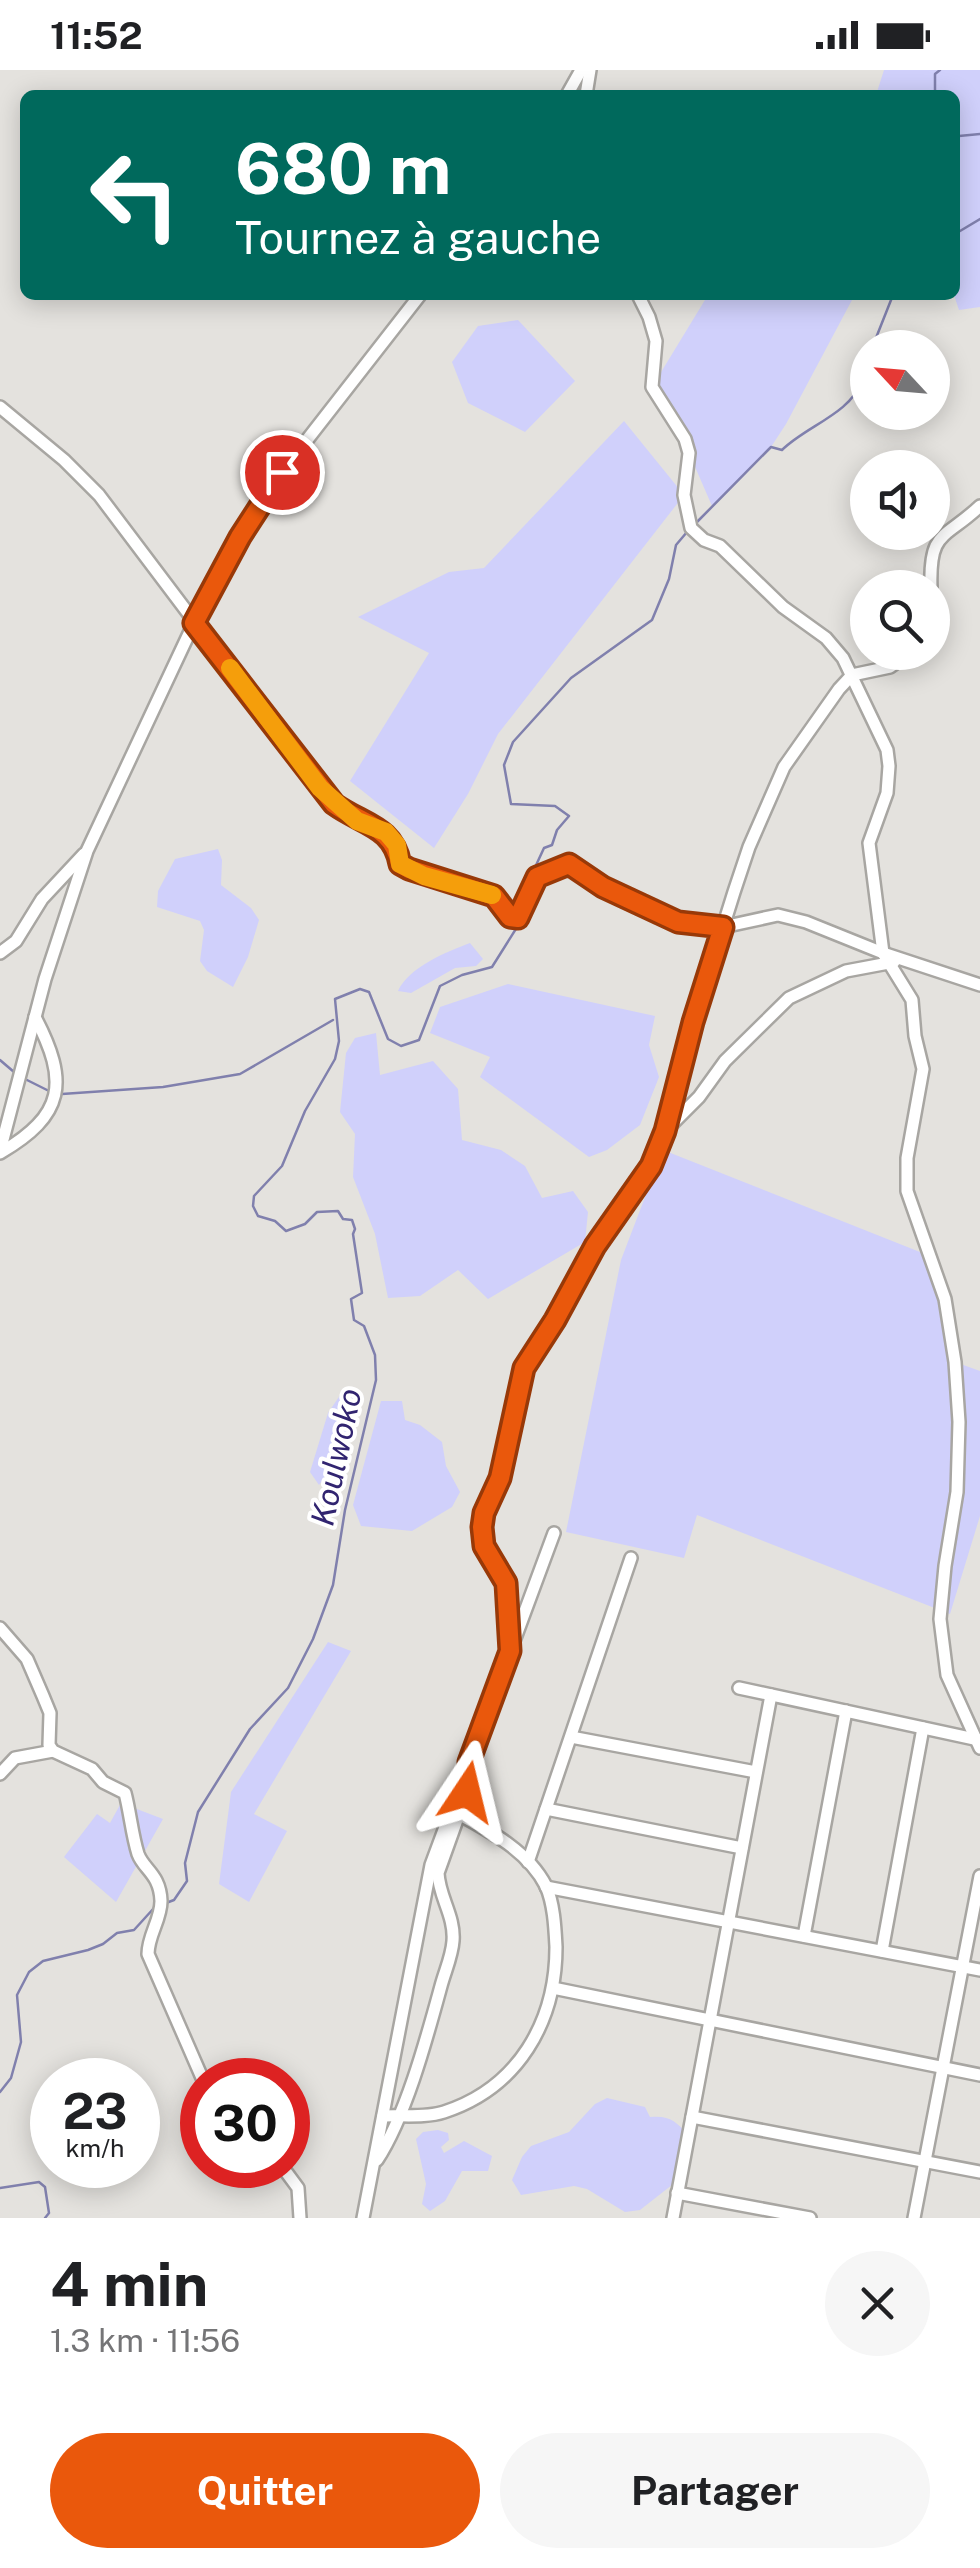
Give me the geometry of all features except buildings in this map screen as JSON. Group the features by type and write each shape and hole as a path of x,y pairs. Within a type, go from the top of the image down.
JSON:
{"street":[{"path":"0,1152 35,1018 88,851 194,623 240,537 282,472 416,300"},
{"path":"640,300 656,341 652,387 685,438 689,453 684,495 691,528 704,540 720,546 783,608 826,638 852,675 887,750 887,793 869,842 885,958 912,1000 914,1036 923,1069 906,1158 907,1191 945,1299 959,1422 957,1492 944,1566 940,1619 947,1675 979,1743"},
{"path":"0,406 64,460 98,495 320,788 357,821 386,832 397,845 400,864 494,896 510,917 518,918 537,877 569,864 603,887 678,922 723,927 778,914 806,922 885,958 904,960 980,985"},
{"path":"932,570 933,546 980,506"},
{"path":"510,1651 506,1583 484,1546 482,1527 500,1478 524,1368 595,1246 651,1166 665,1131 693,1022 749,846 784,766 839,688 852,675 876,670"},
{"path":"0,953 16,941 42,899 88,851"},
{"path":"665,1131 699,1097 724,1061 789,998 846,970 885,958"},
{"path":"0,1152 38,1127 55,1094 58,1076 53,1050 35,1018"},
{"path":"373,2165 387,2144 425,2046 453,1944 452,1918 438,1874 469,1762 554,1533"},
{"path":"528,1862 631,1558"},
{"path":"0,1628 27,1659 43,1696 50,1713 49,1745 53,1752"},
{"path":"739,1688 979,1743"},
{"path":"673,2218 771,1695"},
{"path":"804,1936 846,1711"},
{"path":"882,1951 923,1728"},
{"path":"571,1737 756,1772"},
{"path":"0,1774 15,1758 53,1752 92,1769 103,1782 125,1792 139,1858 151,1868 161,1897 148,1954 194,2058"},
{"path":"546,1809 742,1848"},
{"path":"383,2116 441,2114 484,2094 512,2072 531,2046 550,2004 556,1927 546,1887 528,1862 492,1832 455,1812"},
{"path":"363,2218 431,1866 455,1812"},
{"path":"914,2218 980,1876"},
{"path":"546,1887 980,1970"},
{"path":"553,1988 980,2074"},
{"path":"692,2117 980,2172"},
{"path":"298,2188 300,2218"},
{"path":"678,2193 753,2213 810,2218"}],"shaded area":[{"path":"884,70 980,70 980,307 959,310 956,300 960,300 960,90 878,90"},
{"path":"705,300 852,300 771,447 712,506 689,453 652,387"},
{"path":"518,320 575,381 525,432 468,403 452,362 478,326"},
{"path":"624,421 684,495 498,734 468,794 434,848 350,781 429,653 358,617 449,572 484,568"},
{"path":"218,849 222,860 221,885 251,908 259,920 248,957 233,987 207,971 200,961 204,930 200,921 157,907 158,891 175,859"},
{"path":"470,943 483,959 476,966 455,968 411,993 398,991 419,968"},
{"path":"508,984 655,1016 649,1045 659,1077 640,1125 607,1150 589,1157 480,1077 490,1057 430,1033 440,1007"},
{"path":"376,1033 380,1075 433,1061 458,1089 462,1140 501,1150 525,1166 542,1198 573,1191 588,1212 585,1242 488,1299 458,1270 420,1296 388,1298 375,1234 353,1177 355,1134 340,1112 346,1053 355,1038"},
{"path":"663,1150 930,1256 955,1362 980,1371 980,1516 950,1614 697,1515 684,1558 566,1532 621,1260"},
{"path":"345,1388 364,1397 350,1441 319,1485 310,1472 328,1413"},
{"path":"381,1401 402,1401 405,1420 420,1425 442,1442 446,1466 460,1492 452,1507 412,1531 361,1526 353,1505"},
{"path":"328,1642 351,1651 254,1814 287,1831 249,1902 219,1884 231,1792"},
{"path":"121,1803 163,1819 116,1902 64,1857 97,1814 110,1823"},
{"path":"607,2098 645,2107 650,2117 672,2120 688,2135 677,2181 640,2210 625,2212 587,2189 574,2186 521,2195 512,2180 531,2146 569,2132 595,2104"},
{"path":"423,2132 448,2133 449,2140 441,2147 444,2153 464,2141 492,2156 488,2171 462,2171 445,2201 430,2211 422,2204 426,2184 416,2139"}],"waterway":[{"name":"Koulwoko","path":"935,90 935,74 940,70"},
{"name":"Koulwoko","path":"960,136 980,134"},
{"name":"Koulwoko","path":"960,231 980,219"},
{"name":"Koulwoko","path":"879,330 891,300"},
{"name":"Koulwoko","path":"696,523 771,447 782,450 850,400"},
{"name":"Koulwoko","path":"517,911 518,895 525,889 544,848 552,845 557,830 569,816 555,806 511,804 504,765 513,742 571,678 652,620 669,579 676,545 687,532"},
{"name":"Koulwoko","path":"166,1903 174,1900 187,1881 185,1863 198,1812 250,1729 288,1688 313,1639 333,1585 345,1510 376,1380 375,1355 364,1326 354,1320 351,1299 362,1293 352,1220 343,1219 338,1211 317,1212 305,1224 286,1231 275,1221 258,1216 254,1196 282,1166 305,1111 335,1059 339,1041 335,999 360,989 369,992 388,1039 401,1046 419,1040 440,986 492,967 519,924"},
{"path":"62,1094 163,1087 240,1074 333,1020"},
{"path":"0,1060 14,1072"},
{"path":"25,1079 49,1091"},
{"name":"Koulwoko","path":"0,2092 11,2078 21,2042 17,1995 29,1972 43,1961 88,1950 117,1933 134,1930 154,1908"},
{"name":"Koulwoko","path":"0,2188 39,2182 45,2187 49,2213 45,2218"}],"slow traffic":[{"path":"230,668 320,788 357,821 386,832 397,845 400,864 424,876 492,895"}],"route":[{"path":"282,472 240,537 194,623 334,804 357,821 386,832 397,845 400,864 424,876 494,896 510,917 518,918 523,912 537,877 569,864 603,887 678,922 723,927 665,1131 651,1166 595,1246 524,1368 515,1398 500,1478 482,1527 484,1546 506,1583 510,1651 469,1762 471,1780 467,1792"}]}
